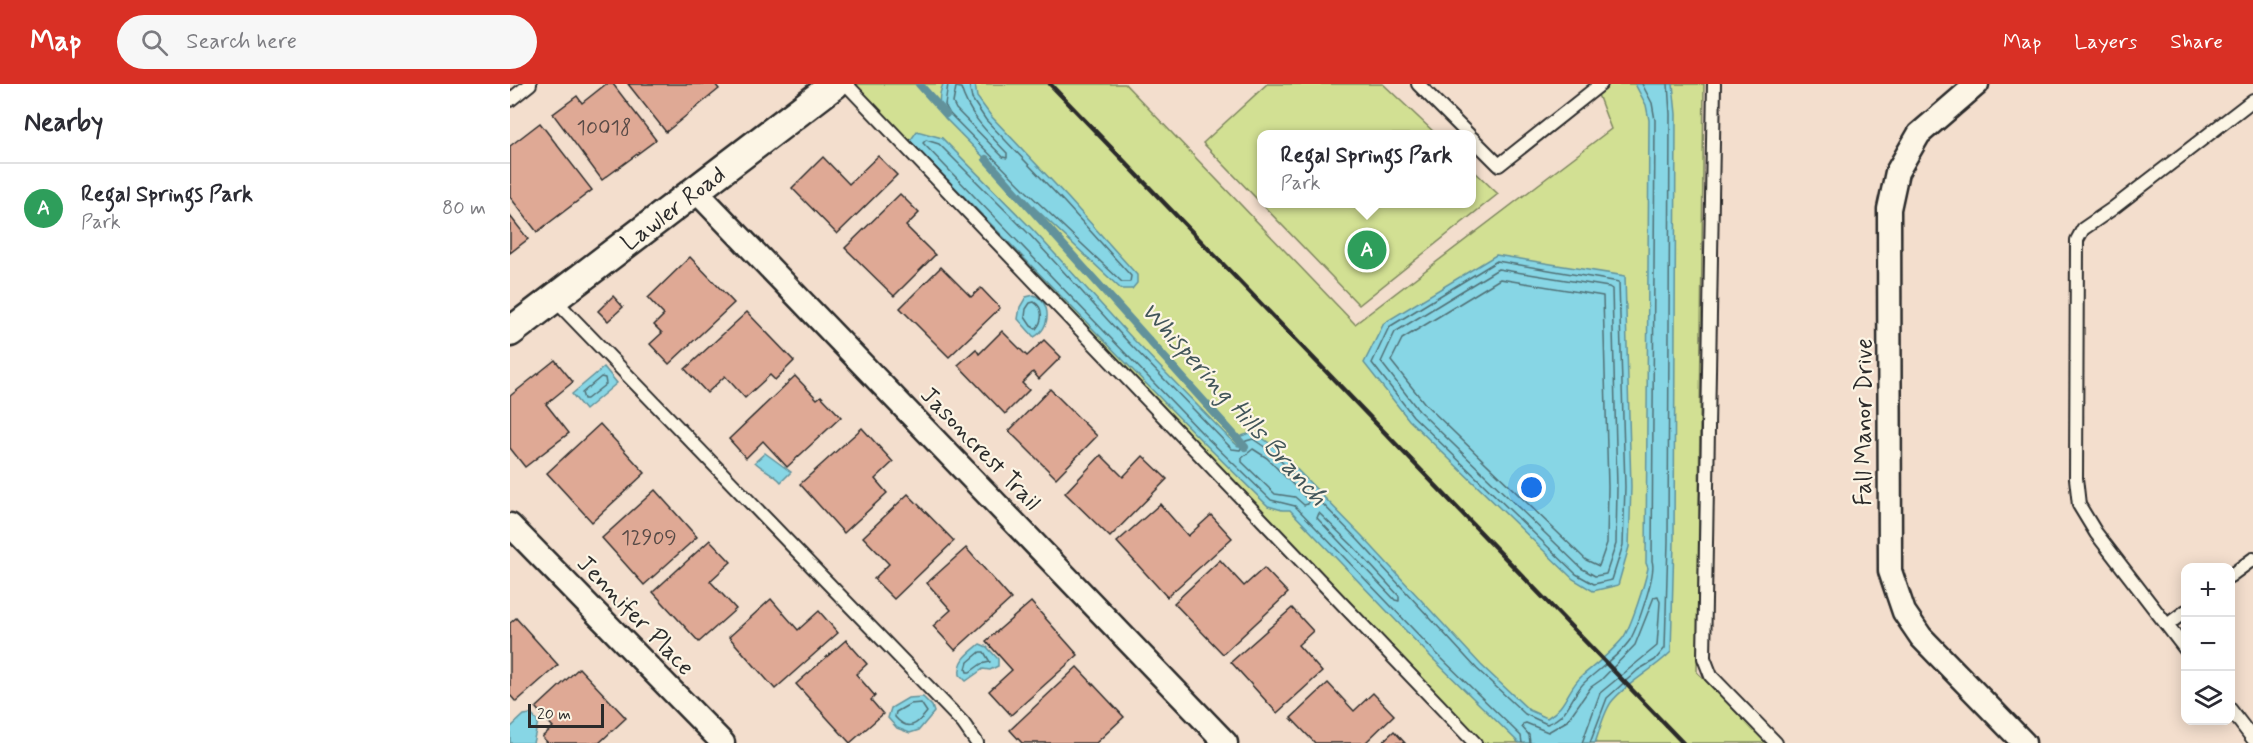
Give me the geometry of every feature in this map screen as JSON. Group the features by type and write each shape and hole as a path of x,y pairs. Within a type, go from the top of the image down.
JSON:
{"street":[{"name":"Lawler Road","path":"510,332 835,84"},
{"name":"Fall Manor Drive","path":"1977,84 1919,134 1898,172 1889,209 1890,571 1904,612 1922,637 2024,743"},
{"name":"Jasoncrest Trail","path":"696,191 1226,743"},
{"name":"Jennifer Place","path":"510,525 723,743"}],"lane":[{"path":"510,100 530,84"},
{"path":"846,84 1475,743"},
{"path":"1418,84 1463,130"},
{"path":"1476,142 1498,165 1601,84"},
{"path":"1714,84 1704,658 1711,676 1776,743"},
{"path":"2181,643 2096,533 2079,505 2076,478 2077,240 2083,229 2253,99"},
{"path":"554,299 955,714 977,743"},
{"path":"2235,572 2253,559"},
{"path":"2167,625 2181,615"},
{"path":"2235,716 2253,739"}],"green space":[{"path":"845,84 1125,84 1355,324 1611,129 1594,84 1704,84 1697,672 1766,743 1475,743"},
{"path":"1267,84 1383,84 1432,130 1257,130 1257,199 1203,143"},
{"path":"1476,173 1498,194 1359,305 1266,208 1476,208"}],"water":[{"path":"943,84 975,84 977,97 991,116 1137,275 1137,283 1132,289 1121,289 1021,195 945,118 940,101"},
{"path":"1635,84 1673,84 1676,114 1674,542 1671,652 1613,700 1595,743 1519,743 1431,657 1290,510 1268,506 1200,439 910,141 917,131 942,138 1033,230 1132,338 1229,438 1238,446 1241,436 1254,432 1276,448 1362,536 1481,665 1529,710 1547,718 1559,709 1577,681 1623,638 1630,625 1648,568 1646,563 1649,120 1646,105"},
{"path":"1496,255 1625,276 1631,487 1629,547 1618,585 1593,591 1573,579 1409,420 1364,363 1384,323"},
{"path":"1034,295 1044,304 1047,316 1044,328 1034,337 1018,319 1020,307 1026,297"},
{"path":"604,367 617,383 585,410 572,394"},
{"path":"765,453 791,472 781,482 755,462"},
{"path":"980,644 987,647 998,659 998,666 990,670 983,669 966,681 960,675 961,665 965,657"},
{"path":"923,697 932,706 934,712 919,730 910,733 897,728 888,718 891,708 908,698"},
{"path":"531,714 538,722 533,743 510,743 510,728 524,715"}],"building":[{"path":"606,84 613,84 656,140 602,180 553,114 577,96 582,103"},
{"path":"628,84 715,84 719,89 666,132"},
{"path":"540,123 592,190 537,232 510,197 510,146"},
{"path":"878,156 897,175 837,234 792,188 823,157 849,184"},
{"path":"900,194 919,213 906,226 935,255 894,296 845,248"},
{"path":"510,216 528,239 510,253"},
{"path":"690,257 734,303 669,364 650,344 662,333 654,325 664,315 648,298"},
{"path":"941,267 971,297 981,288 1000,308 949,357 900,308"},
{"path":"613,296 623,307 608,321 598,311"},
{"path":"747,312 794,361 775,380 770,375 745,398 725,376 707,393 685,369"},
{"path":"1002,331 1027,356 1044,340 1061,357 1039,379 1033,372 1022,383 1029,390 1005,414 958,365 976,349 979,354"},
{"path":"555,360 573,382 546,404 569,433 525,467 510,448 510,396"},
{"path":"795,376 817,399 821,396 841,417 787,467 763,441 746,458 729,439"},
{"path":"1050,389 1097,436 1056,478 1009,431"},
{"path":"600,424 645,473 592,522 547,473"},
{"path":"862,428 893,462 875,479 887,493 844,533 800,484"},
{"path":"1101,455 1123,477 1143,456 1167,479 1110,537 1065,493"},
{"path":"655,490 697,537 644,585 602,538"},
{"path":"908,494 954,541 894,599 874,579 889,564 863,537"},
{"path":"1160,504 1188,536 1211,515 1232,538 1167,597 1117,542"},
{"path":"710,540 731,562 710,581 736,609 699,642 653,592"},
{"path":"966,548 1011,599 955,650 933,626 951,610 927,583"},
{"path":"1220,560 1244,586 1264,568 1288,593 1223,654 1174,603"},
{"path":"771,599 798,630 819,611 838,633 775,689 729,637"},
{"path":"1031,602 1078,655 1011,715 989,691 1012,670 986,641"},
{"path":"1292,608 1313,631 1298,645 1322,672 1277,713 1231,662"},
{"path":"516,618 558,665 516,702 510,695 510,623"},
{"path":"846,640 867,664 856,674 875,696 871,700 883,714 850,743 796,684"},
{"path":"1077,667 1124,717 1096,743 1022,743 1010,730"},
{"path":"579,668 626,718 599,743 548,743 542,737 553,727 536,708"},
{"path":"1328,683 1354,711 1373,693 1394,715 1365,743 1315,743 1291,718"},
{"path":"1394,731 1405,743 1381,743"}],"waterway":[{"name":"Whispering Hills Branch","path":"919,84 946,114"},
{"name":"Whispering Hills Branch","path":"986,159 1245,447"}],"railway":[{"path":"1050,84 1683,743"}],"place":[{"name":"Regal Springs Park","path":"1367,250"}]}
